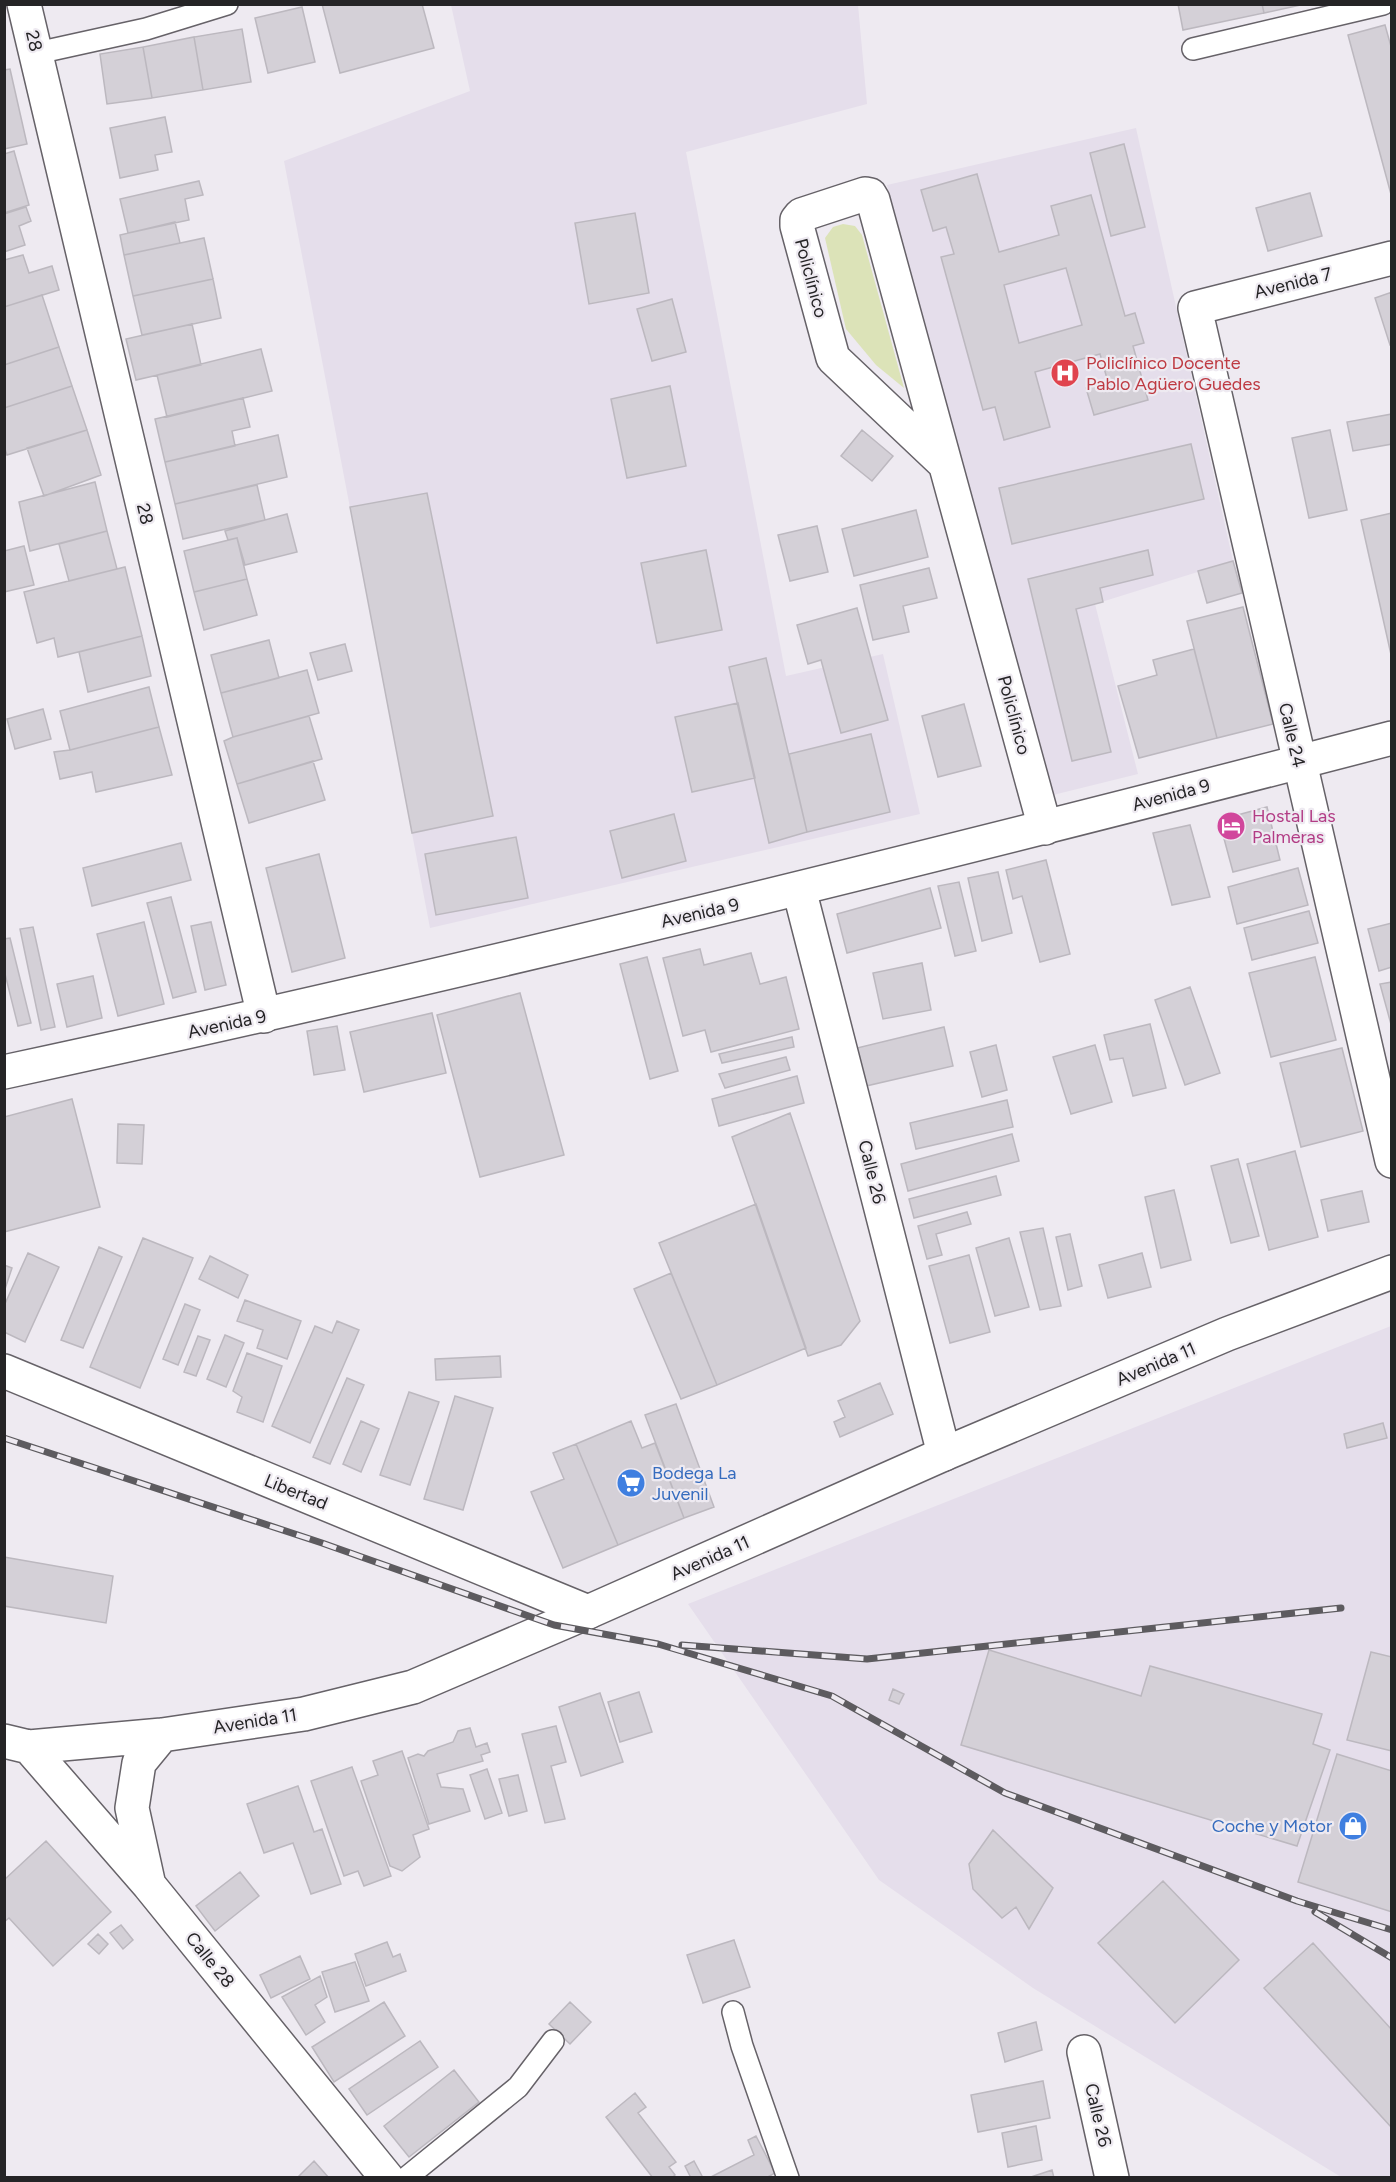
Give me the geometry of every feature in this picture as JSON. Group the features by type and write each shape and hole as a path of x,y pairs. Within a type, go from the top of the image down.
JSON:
{"street":[{"name":"28","path":"26,8 264,1016"},
{"name":"Policlínico","path":"945,464 833,358 797,226 797,220 801,215 865,194 870,195 873,200 1046,828"},
{"name":"Avenida 7","path":"1196,308 1392,258"},
{"name":"Calle 24","path":"1196,308 1298,762 1392,1161"},
{"name":"Avenida 9","path":"4,1072 264,1016 799,889 1046,828 1392,738"},
{"name":"Calle 26","path":"799,889 944,1454"},
{"name":"Avenida 11","path":"17,1744 162,1735 304,1714 413,1687 944,1454 1227,1334 1392,1272"},
{"name":"Libertad","path":"4,1371 588,1612"},
{"path":"149,1885 132,1808 139,1763 162,1735"},
{"name":"Calle 28","path":"17,1744 149,1885 387,2178"},
{"name":"Calle 26","path":"1084,2052 1112,2178"}],"lane":[{"path":"37,53 146,29 227,4"},
{"path":"1193,49 1383,4"},
{"path":"733,2012 742,2046 788,2178"},
{"path":"406,2178 518,2086 553,2040"}],"shaded area":[{"path":"451,5 858,5 867,104 686,152 786,676 883,654 920,814 430,928 284,161 470,91"},
{"name":"Policlínico Docente Pablo Agüero Guedes","path":"1136,128 1233,561 1095,604 1138,774 1053,795 887,185"},
{"path":"1391,1326 1391,2177 1341,2177 1033,1988 879,1880 688,1604"}],"green space":[{"path":"843,224 855,226 862,235 904,388 876,365 846,329 825,238 833,227"}],"building":[{"path":"322,4 422,4 434,48 340,73"},
{"path":"1178,4 1262,4 1264,13 1183,30"},
{"path":"1262,4 1305,4 1264,13"},
{"path":"302,7 315,62 268,73 255,18"},
{"path":"1385,25 1392,50 1392,198 1348,35"},
{"path":"242,29 251,82 203,90 194,37"},
{"path":"194,37 203,90 152,98 143,47"},
{"path":"143,47 152,98 107,104 100,54"},
{"path":"10,69 27,144 4,149 4,70"},
{"path":"165,117 172,152 155,155 158,170 120,178 110,128"},
{"path":"1124,144 1145,227 1111,236 1090,153"},
{"path":"14,151 29,205 4,213 4,154"},
{"path":"977,174 999,252 1059,235 1051,206 1091,195 1125,316 1135,313 1144,343 1133,346 1148,400 1094,415 1086,388 1108,382 1100,354 1035,372 1050,427 1004,440 995,407 983,410 941,257 954,254 946,227 933,231 921,190","holes":["1066,268 1082,325 1019,343 1004,285"]},
{"path":"199,181 203,195 185,199 189,220 128,233 120,199"},
{"path":"1310,193 1322,236 1268,251 1256,208"},
{"path":"26,207 31,221 19,226 25,245 4,252 4,214"},
{"path":"635,213 649,293 589,304 575,223"},
{"path":"175,222 180,243 124,255 120,235"},
{"path":"204,238 213,279 133,296 124,255"},
{"path":"23,255 29,273 52,266 59,290 4,307 4,260"},
{"path":"213,279 221,318 142,335 133,296"},
{"path":"1392,292 1392,344 1390,345 1375,298"},
{"path":"42,295 59,347 4,365 4,307"},
{"path":"672,299 686,352 652,361 637,309"},
{"path":"192,324 201,365 136,380 126,339"},
{"path":"59,347 72,386 4,408 4,365"},
{"path":"261,349 272,391 167,417 157,375"},
{"path":"72,386 87,430 7,455 4,446 4,408"},
{"path":"670,386 686,466 627,478 611,399"},
{"path":"243,398 250,427 232,431 235,446 165,462 155,419"},
{"path":"1392,414 1392,444 1353,451 1347,422"},
{"path":"87,430 101,475 44,496 27,448"},
{"path":"862,430 893,456 872,481 841,456"},
{"path":"1330,430 1347,510 1309,518 1292,438"},
{"path":"278,435 287,477 175,504 165,462"},
{"path":"1191,444 1204,499 1012,544 999,488"},
{"path":"95,482 107,531 30,551 19,502"},
{"path":"257,485 265,520 183,539 175,504"},
{"path":"427,493 493,816 412,833 350,507"},
{"path":"916,510 928,557 854,576 842,529"},
{"path":"1392,513 1392,659 1361,520"},
{"path":"287,514 297,552 245,565 237,538 228,540 225,531"},
{"path":"817,526 828,572 790,581 778,535"},
{"path":"107,531 117,569 69,581 59,544"},
{"path":"237,538 247,579 194,592 184,551"},
{"path":"24,546 34,585 4,592 4,551"},
{"path":"706,550 722,630 657,643 641,563"},
{"path":"1148,550 1153,575 1100,588 1103,602 1076,609 1111,752 1072,761 1028,579"},
{"path":"1233,561 1242,593 1207,603 1198,571"},
{"path":"125,567 142,636 58,657 54,638 37,643 24,592"},
{"path":"929,568 937,598 903,606 909,632 873,640 860,585"},
{"path":"247,579 257,615 204,630 194,592"},
{"path":"1243,607 1273,724 1217,738 1187,621"},
{"path":"857,608 888,720 841,733 821,660 808,664 797,625"},
{"path":"142,636 151,676 88,692 79,652"},
{"path":"269,640 279,678 221,693 211,655"},
{"path":"345,644 352,671 318,680 310,653"},
{"path":"1194,649 1217,738 1139,758 1118,686 1157,675 1153,660"},
{"path":"766,658 807,832 769,843 729,667"},
{"path":"307,670 319,713 233,737 221,693"},
{"path":"149,687 159,727 70,750 60,711"},
{"path":"738,703 755,778 692,792 675,717"},
{"path":"964,704 981,766 938,777 922,716"},
{"path":"43,709 51,739 15,749 7,719"},
{"path":"309,716 322,759 237,784 224,741"},
{"path":"159,727 172,775 96,792 92,772 60,779 54,752"},
{"path":"871,734 890,812 807,832 789,754"},
{"path":"313,761 325,800 249,823 237,784"},
{"path":"1267,807 1280,860 1233,872 1219,820"},
{"path":"674,814 686,861 622,878 610,831"},
{"path":"1190,825 1210,897 1172,905 1153,833"},
{"path":"516,837 528,898 436,915 425,854"},
{"path":"181,843 191,880 92,906 83,868"},
{"path":"319,854 345,958 292,972 266,868"},
{"path":"1046,860 1070,954 1040,962 1022,896 1013,899 1006,870"},
{"path":"1298,868 1308,905 1237,924 1228,887"},
{"path":"998,872 1012,933 982,941 968,878"},
{"path":"959,882 976,951 955,956 938,886"},
{"path":"930,888 941,928 847,953 837,914"},
{"path":"171,897 196,992 173,998 147,903"},
{"path":"1309,911 1318,943 1252,960 1244,928"},
{"path":"144,922 164,1004 118,1016 97,934"},
{"path":"211,922 226,985 205,990 191,926"},
{"path":"1392,923 1392,967 1379,971 1368,929"},
{"path":"33,927 55,1027 41,1030 20,929"},
{"path":"10,938 31,1023 18,1026 4,970 4,939"},
{"path":"700,949 704,965 751,953 760,984 786,977 799,1029 711,1052 705,1030 683,1036 663,958"},
{"path":"647,957 678,1071 650,1079 620,964"},
{"path":"1315,957 1336,1040 1271,1057 1249,973"},
{"path":"922,963 931,1010 883,1019 873,973"},
{"path":"93,976 102,1018 67,1027 57,984"},
{"path":"1392,982 1392,1028 1380,984"},
{"path":"1190,987 1220,1073 1185,1085 1155,1000"},
{"path":"520,993 564,1155 480,1177 437,1015"},
{"path":"432,1013 446,1073 364,1092 350,1032"},
{"path":"1150,1024 1166,1088 1133,1096 1123,1058 1110,1060 1104,1035"},
{"path":"337,1026 345,1070 314,1075 307,1031"},
{"path":"944,1027 953,1066 866,1086 857,1048"},
{"path":"792,1037 794,1047 722,1063 719,1054"},
{"path":"996,1045 1007,1090 982,1097 970,1052"},
{"path":"1095,1045 1112,1102 1071,1114 1053,1057"},
{"path":"1342,1048 1363,1131 1301,1147 1280,1063"},
{"path":"786,1057 790,1070 725,1088 719,1074"},
{"path":"797,1076 804,1103 719,1126 712,1099"},
{"path":"72,1099 100,1207 4,1232 4,1117"},
{"path":"1007,1100 1013,1127 916,1149 910,1123"},
{"path":"790,1113 860,1321 841,1345 808,1356 732,1137"},
{"path":"118,1124 144,1125 142,1164 117,1163"},
{"path":"1012,1134 1019,1161 908,1191 901,1164"},
{"path":"1295,1151 1318,1237 1269,1250 1247,1164"},
{"path":"1238,1159 1259,1236 1231,1243 1211,1166"},
{"path":"996,1176 1001,1195 914,1218 909,1199"},
{"path":"1174,1190 1191,1260 1161,1268 1145,1197"},
{"path":"1362,1191 1369,1222 1328,1231 1321,1200"},
{"path":"756,1204 806,1348 717,1385 659,1243"},
{"path":"967,1212 971,1224 936,1234 942,1255 927,1259 918,1226"},
{"path":"1043,1228 1061,1306 1040,1310 1020,1232"},
{"path":"1070,1234 1082,1286 1068,1290 1056,1237"},
{"path":"143,1238 193,1258 140,1388 90,1367"},
{"path":"1009,1238 1029,1307 995,1316 976,1248"},
{"path":"99,1247 122,1257 83,1348 61,1340"},
{"path":"28,1253 59,1267 25,1342 4,1332 4,1306"},
{"path":"1142,1253 1151,1287 1108,1298 1099,1265"},
{"path":"969,1255 990,1332 950,1343 929,1266"},
{"path":"210,1256 248,1275 238,1298 199,1279"},
{"path":"4,1265 12,1268 4,1292"},
{"path":"671,1273 717,1385 681,1399 634,1289"},
{"path":"245,1300 301,1321 287,1359 257,1348 263,1330 237,1321"},
{"path":"185,1304 200,1310 178,1365 163,1359"},
{"path":"337,1321 359,1330 310,1443 272,1426 315,1326 332,1333"},
{"path":"225,1335 244,1343 226,1387 207,1379"},
{"path":"198,1336 210,1340 196,1376 184,1372"},
{"path":"247,1353 282,1366 263,1422 237,1412 242,1397 233,1391"},
{"path":"500,1356 501,1377 436,1380 435,1359"},
{"path":"347,1378 364,1385 330,1464 313,1457"},
{"path":"880,1383 893,1414 840,1437 834,1422 845,1417 838,1401"},
{"path":"409,1392 439,1402 410,1485 380,1475"},
{"path":"455,1396 493,1408 463,1510 424,1499"},
{"path":"676,1404 714,1507 684,1518 645,1415"},
{"path":"361,1421 379,1429 361,1472 343,1464"},
{"name":"Bodega La Juvenil","path":"631,1421 642,1448 655,1443 684,1518 618,1545 576,1444"},
{"path":"1383,1423 1387,1438 1347,1448 1344,1434"},
{"path":"576,1444 618,1545 563,1568 531,1492 564,1479 553,1453"},
{"path":"4,1557 113,1576 106,1623 4,1606"},
{"path":"989,1650 1141,1696 1150,1666 1322,1714 1313,1744 1330,1750 1297,1846 961,1745"},
{"path":"1371,1652 1392,1657 1392,1751 1347,1740"},
{"path":"893,1689 904,1694 899,1704 889,1700"},
{"path":"639,1692 652,1732 620,1742 608,1702"},
{"path":"600,1693 623,1762 581,1776 559,1707"},
{"path":"556,1726 566,1762 551,1766 565,1819 545,1823 522,1734"},
{"path":"470,1728 476,1747 487,1743 490,1752 481,1755 483,1761 437,1774 441,1787 463,1789 470,1811 429,1824 408,1758 418,1754 424,1756 428,1751 453,1742 458,1731"},
{"path":"402,1751 429,1829 413,1835 420,1857 402,1871 390,1866 361,1781 378,1775 373,1761"},
{"name":"Coche y Motor","path":"1337,1754 1392,1771 1392,1912 1298,1882"},
{"path":"352,1767 391,1876 364,1886 358,1871 344,1876 311,1781"},
{"path":"487,1769 502,1813 485,1819 470,1775"},
{"path":"518,1775 527,1811 509,1816 499,1779"},
{"path":"298,1786 314,1832 322,1829 341,1884 311,1894 293,1843 264,1853 247,1804"},
{"path":"993,1830 1053,1888 1029,1929 1016,1907 1002,1918 973,1889 969,1864"},
{"path":"46,1841 111,1912 53,1966 9,1918 4,1922 4,1880"},
{"path":"240,1872 259,1896 215,1931 196,1906"},
{"path":"1163,1881 1239,1960 1175,2023 1098,1943"},
{"path":"121,1925 133,1940 123,1949 110,1933"},
{"path":"98,1934 108,1944 99,1954 88,1944"},
{"path":"734,1940 750,1987 703,2003 687,1955"},
{"path":"387,1942 393,1957 400,1954 406,1971 366,1986 355,1954"},
{"path":"1313,1943 1392,2030 1392,2128 1264,1988"},
{"path":"300,1956 310,1979 271,1998 260,1975"},
{"path":"355,1962 369,2001 335,2012 322,1972"},
{"path":"320,1976 327,1997 315,2005 325,2022 306,2035 282,1997"},
{"path":"384,2002 405,2036 334,2082 312,2047"},
{"path":"570,2002 591,2022 570,2044 549,2024"},
{"path":"1036,2022 1042,2050 1005,2062 998,2033"},
{"path":"420,2041 438,2067 367,2115 349,2089"},
{"path":"454,2070 479,2102 409,2157 384,2126"},
{"path":"1043,2081 1050,2118 978,2132 971,2095"},
{"path":"635,2093 646,2107 638,2113 676,2162 669,2167 675,2175 672,2178 653,2178 606,2117"},
{"path":"1036,2126 1042,2160 1008,2167 1002,2133"},
{"path":"756,2136 775,2173 766,2178 709,2178 754,2155 748,2140"},
{"path":"314,2161 329,2178 297,2178"},
{"path":"694,2161 702,2176 699,2178 691,2178 685,2166"},
{"path":"1052,2170 1054,2178 1028,2178"}],"railway":[{"path":"4,1438 322,1543 554,1625 658,1644 832,1696 1005,1793 1297,1901 1392,1930"},
{"path":"682,1645 867,1659 1341,1608"},
{"path":"1315,1912 1392,1958"}],"place":[{"name":"Policlínico Docente Pablo Agüero Guedes","path":"1065,373"},
{"name":"Hostal Las Palmeras","path":"1231,826"},
{"name":"Bodega La Juvenil","path":"631,1483"},
{"name":"Coche y Motor","path":"1353,1826"}]}
